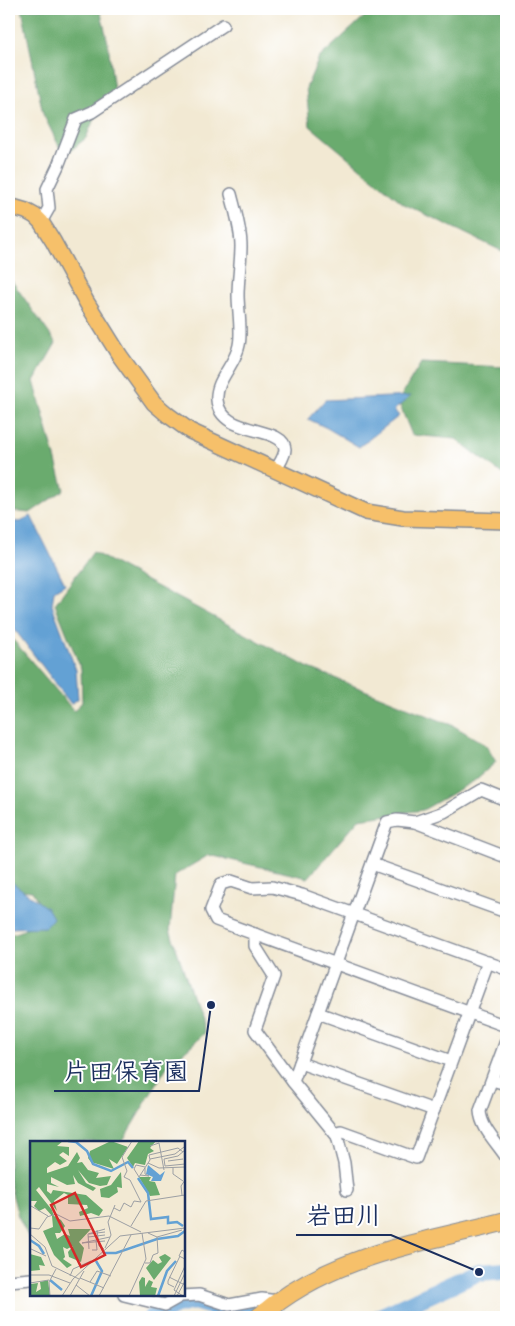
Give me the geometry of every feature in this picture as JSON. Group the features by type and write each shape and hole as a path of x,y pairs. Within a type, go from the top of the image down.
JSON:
{"highway":[{"path":"259,1317 275,1303 310,1282 351,1262 380,1252 506,1222"}],"main road":[{"path":"9,206 26,211 41,222 87,303 120,356 154,402 168,416 199,436 366,512 384,516 423,519 506,521"}],"street":[{"path":"41,222 49,208 47,189 76,119 92,112 223,25"},
{"path":"232,194 241,244 238,289 239,345 217,391 217,400 222,414 229,420 242,427 282,440 285,453 276,470"},
{"path":"415,822 452,809 481,790 506,800"},
{"path":"293,1082 388,822 396,820 415,822 506,857"},
{"path":"372,864 506,912"},
{"path":"506,969 302,895 272,887 252,888 230,880 221,884 211,910 216,920 506,1026"},
{"path":"255,934 255,946 274,976 255,1030 293,1082 337,1136 344,1163 347,1190"},
{"path":"335,1133 341,1131 416,1158 488,962"},
{"path":"318,1013 451,1061"},
{"path":"506,1041 480,1112 481,1119 502,1143 506,1157"},
{"path":"300,1063 434,1110"},
{"path":"492,1080 506,1084"},
{"path":"9,1281 30,1279"},
{"path":"128,1296 165,1305 181,1296"},
{"path":"185,1296 209,1297 229,1305 262,1299 275,1303"}],"green space":[{"path":"22,9 100,9 108,43 115,99 94,119 86,138 64,156 43,114"},
{"path":"367,9 506,9 506,253 404,204 310,126 306,88 319,58 364,17"},
{"path":"9,277 56,343 34,381 64,490 30,513 9,511"},
{"path":"421,363 506,367 506,477 456,439 412,435 398,401"},
{"path":"93,552 307,667 454,726 486,745 496,762 474,781 423,810 359,819 308,878 209,855 175,875 170,930 205,1033 166,1068 123,1141 30,1141 30,1240 18,1216 9,1181 9,934 21,931 29,926 41,907 32,891 9,889 9,635 74,711 82,702 81,669 55,604"}],"water":[{"path":"411,396 394,410 399,416 359,447 308,419 325,400"},
{"path":"31,516 65,584 54,591 52,605 76,670 78,699 71,704 9,622 9,521 20,522"},
{"path":"9,880 48,909 53,918 45,927 9,928"}],"waterway":[{"path":"380,1317 479,1272 506,1270"},
{"path":"152,1317 176,1305 194,1301 229,1311 257,1307 277,1317"}],"place":[{"name":"片田保育園","path":"211,1005"},
{"name":"岩田川","path":"479,1272"}]}
